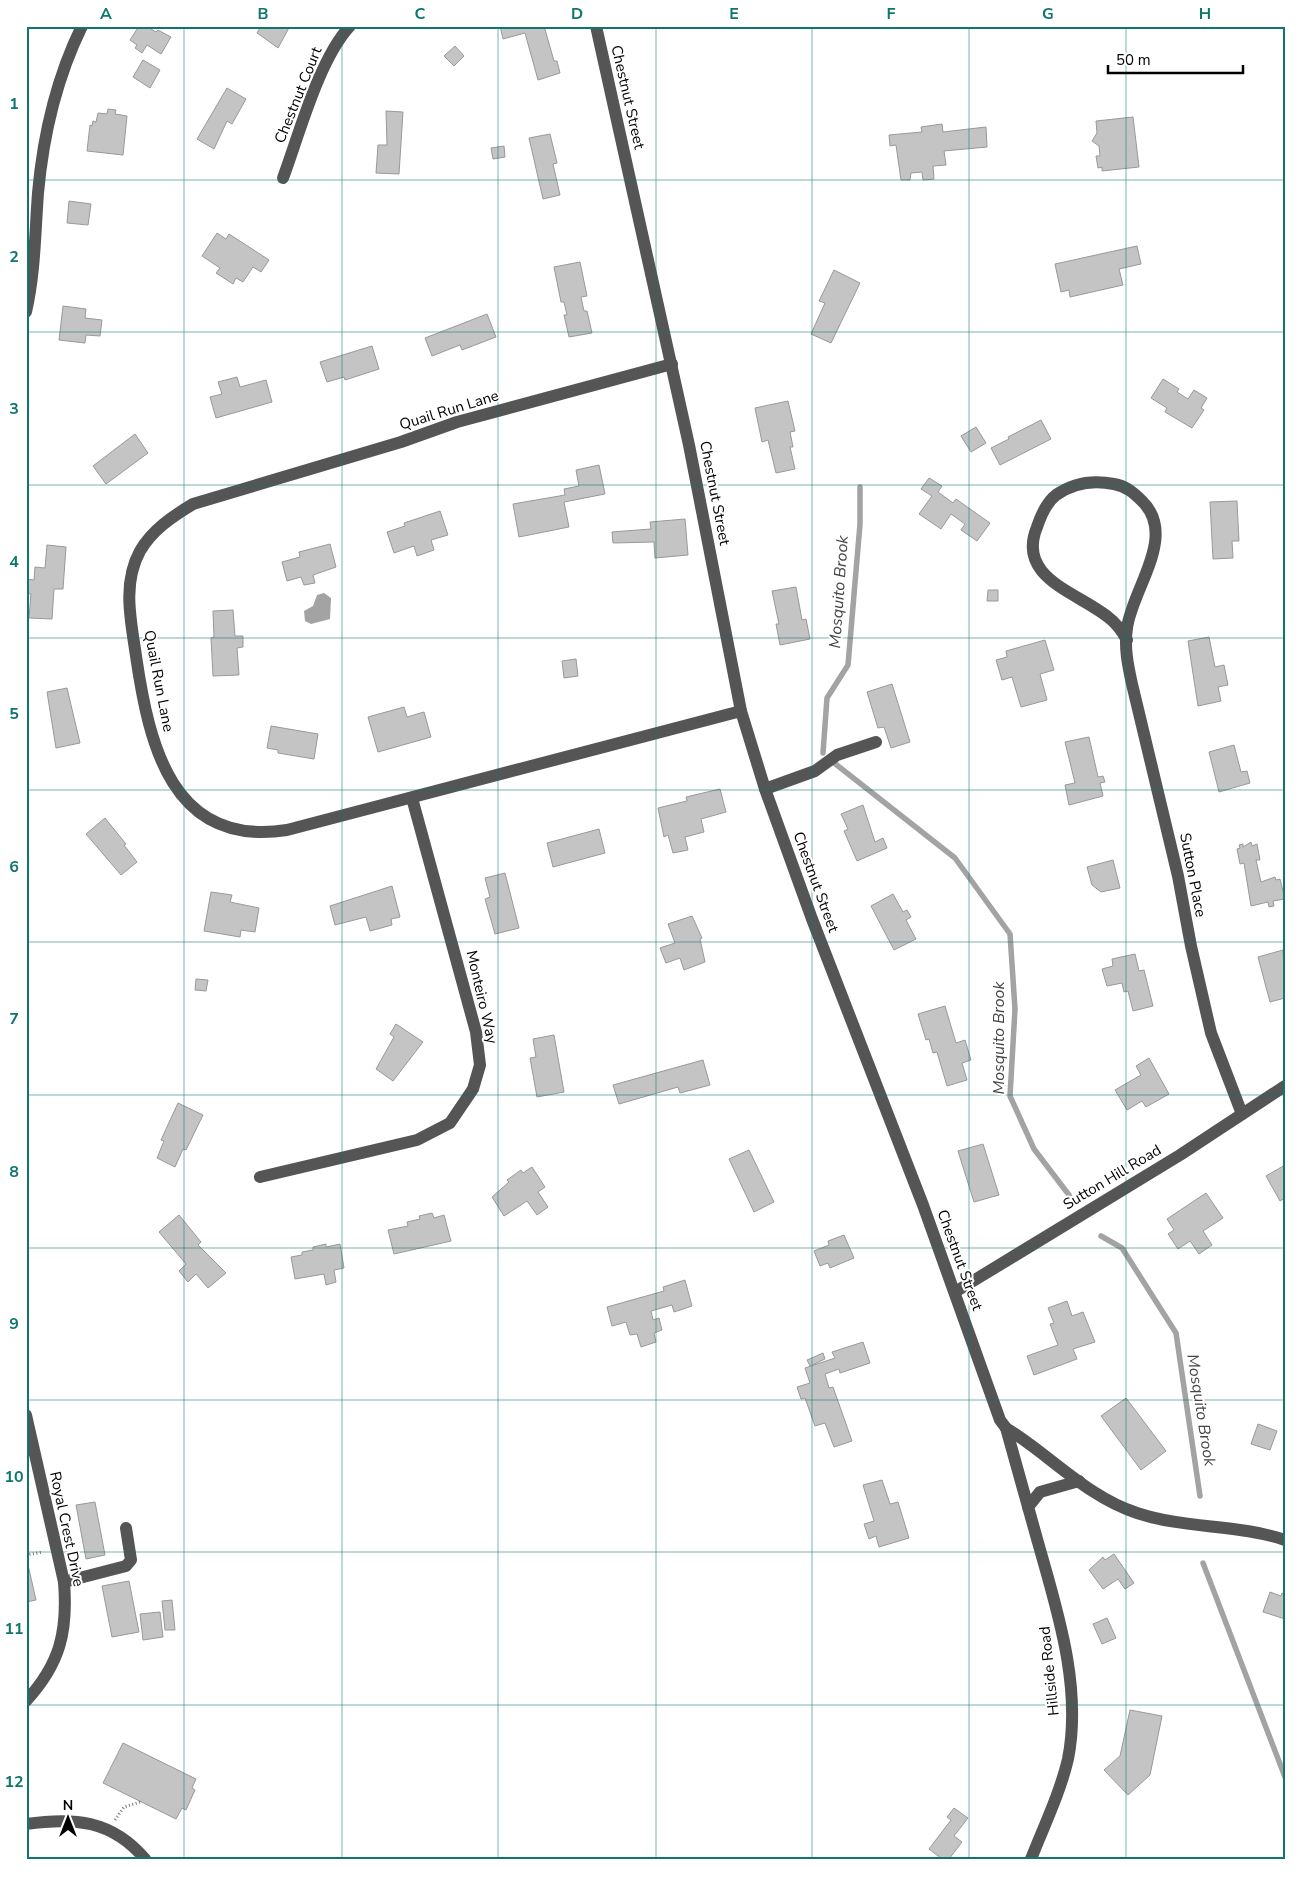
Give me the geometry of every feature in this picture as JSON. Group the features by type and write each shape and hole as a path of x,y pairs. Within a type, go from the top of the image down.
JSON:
{"street":[{"path":"26,312 31,288 38,191 45,145 62,80 82,26"},
{"name":"Chestnut Court","path":"283,178 322,75 334,50 350,26"},
{"name":"Chestnut Street","path":"596,26 672,364 741,711 765,789 812,919 955,1292 1000,1420 1006,1428 1101,1496 1138,1514 1161,1520 1285,1540"},
{"name":"Quail Run Lane","path":"672,364 457,422 400,442 193,504 169,518 140,551 132,572 129,608 146,715 160,762 175,790 210,820 229,828 269,833 412,798 741,711"},
{"name":"Sutton Place","path":"1127,640 1120,629 1108,617 1070,595 1049,578 1033,556 1031,540 1040,518 1051,499 1064,489 1085,483 1103,482 1121,485 1134,492 1153,516 1156,528 1155,544 1133,605 1127,628 1127,640 1126,652 1178,876 1191,946 1211,1033 1242,1114"},
{"path":"765,789 815,770 837,755 876,742"},
{"name":"Monteiro Way","path":"260,1177 417,1140 450,1123 473,1089 480,1065 476,1032 412,798"},
{"name":"Sutton Hill Road","path":"955,1292 1180,1155 1285,1086"},
{"name":"Royal Crest Drive","path":"26,1415 64,1582 66,1604 60,1651 42,1684 26,1701"},
{"name":"Hillside Road","path":"1006,1428 1061,1622 1071,1691 1068,1758 1056,1797 1031,1859"},
{"path":"1028,1507 1040,1492 1079,1481"},
{"path":"64,1582 126,1566 132,1560 126,1528"},
{"path":"26,1824 44,1821 85,1821 111,1829 145,1859"}],"path":[{"path":"111,1829 124,1807 140,1802"}],"shaded area":[{"path":"324,593 331,598 330,619 311,624 305,621 304,611 313,606 317,595"}],"building":[{"path":"139,26 146,26 156,32 158,30 171,37 161,54 147,45 142,53 135,48 137,45 130,40"},
{"path":"261,26 290,26 278,48 257,33"},
{"path":"500,26 544,26 554,61 557,61 560,73 538,80 525,33 503,39"},
{"path":"455,46 464,56 454,66 444,56"},
{"path":"143,60 160,70 150,88 133,77"},
{"path":"227,88 246,99 232,124 227,121 214,149 197,139"},
{"path":"108,109 116,110 115,114 127,116 123,155 87,151 90,125 92,126 93,121 96,122 98,113 107,114"},
{"path":"386,111 403,112 399,174 376,173 378,145 387,145"},
{"path":"1133,117 1139,167 1102,171 1102,167 1098,168 1096,156 1100,156 1099,146 1092,141 1097,133 1096,121"},
{"path":"942,124 943,132 986,127 987,147 944,151 946,165 933,166 934,179 923,180 922,172 911,173 910,180 901,180 896,145 890,146 889,135 922,132 921,127"},
{"path":"550,134 557,163 553,164 560,195 543,199 529,138"},
{"path":"504,146 505,157 493,159 491,148"},
{"path":"69,201 91,204 88,225 67,223"},
{"path":"217,233 226,239 229,234 269,260 261,272 253,267 243,282 236,278 233,284 216,273 220,268 202,256"},
{"path":"1137,246 1141,264 1119,269 1123,285 1070,297 1069,290 1061,292 1055,264"},
{"path":"580,262 587,296 581,297 584,311 587,311 592,333 569,337 564,315 567,315 564,302 561,302 554,267"},
{"path":"834,270 860,283 831,343 811,334 825,303 819,301"},
{"path":"63,306 86,309 85,318 102,320 100,336 86,335 85,343 59,340"},
{"path":"487,314 496,337 462,350 460,345 432,356 425,338"},
{"path":"372,346 379,369 345,380 344,377 327,382 320,362"},
{"path":"237,377 240,387 266,380 272,402 216,418 210,397 222,394 218,382"},
{"path":"1163,379 1179,389 1177,392 1188,399 1194,390 1207,398 1201,408 1204,410 1192,428 1165,412 1167,408 1151,398"},
{"path":"788,401 795,431 790,432 793,447 790,447 795,469 776,473 768,440 762,442 755,408"},
{"path":"1041,420 1051,439 1000,465 991,448"},
{"path":"976,427 986,443 971,452 961,436"},
{"path":"135,434 148,453 106,484 93,466"},
{"path":"599,465 605,494 564,502 569,527 519,537 513,504 565,495 564,489 579,486 576,470"},
{"path":"929,478 942,486 938,492 953,503 956,499 990,523 977,541 961,530 965,524 951,514 941,529 919,514 932,496 921,489"},
{"path":"1237,501 1239,541 1232,541 1233,558 1213,559 1210,502"},
{"path":"440,511 448,535 431,540 434,550 417,556 414,546 394,553 387,532 405,526 404,523"},
{"path":"685,519 688,555 655,558 654,542 613,543 612,532 651,529 650,522"},
{"path":"330,544 336,567 313,575 315,583 304,585 301,577 287,581 282,562 300,557 299,552"},
{"path":"47,545 66,547 63,589 54,589 52,619 29,618 31,594 26,593 26,579 34,580 35,567 45,568"},
{"path":"796,587 802,620 806,619 810,639 780,645 776,624 779,624 772,591"},
{"path":"988,590 998,590 998,601 987,601"},
{"path":"233,610 235,636 243,636 243,647 237,648 239,675 213,676 211,638 214,637 213,611"},
{"path":"1209,637 1215,667 1224,665 1228,685 1218,687 1221,701 1198,706 1188,641"},
{"path":"1045,640 1054,670 1040,674 1047,700 1021,707 1012,677 1002,680 996,660 1007,657 1006,651"},
{"path":"576,659 578,676 564,678 562,661"},
{"path":"892,684 910,742 891,748 884,727 878,728 867,692"},
{"path":"67,688 80,743 56,748 47,692"},
{"path":"404,707 407,717 424,712 431,737 378,752 368,717"},
{"path":"271,726 318,734 314,759 278,753 278,750 267,748"},
{"path":"1089,737 1098,777 1103,776 1105,782 1100,783 1103,796 1069,805 1065,785 1075,783 1065,742"},
{"path":"1234,745 1241,772 1247,771 1250,783 1219,792 1209,752"},
{"path":"720,789 726,812 701,819 704,832 685,837 688,850 673,853 668,835 664,837 658,808 687,801 686,797"},
{"path":"863,805 875,842 883,838 887,848 857,861 844,831 848,829 841,814"},
{"path":"105,818 126,844 124,845 137,862 121,875 86,834"},
{"path":"599,829 605,853 553,867 547,843"},
{"path":"1251,842 1252,846 1257,844 1260,860 1256,860 1261,882 1275,877 1276,880 1280,879 1285,899 1273,901 1274,906 1269,907 1268,902 1251,906 1244,863 1240,864 1237,849 1240,848 1239,845 1243,844 1243,847"},
{"path":"1113,860 1120,888 1101,892 1092,885 1087,867"},
{"path":"505,873 519,928 495,934 485,899 490,897 485,878"},
{"path":"392,886 400,917 391,919 392,925 370,931 366,917 335,925 330,906"},
{"path":"211,892 232,895 230,902 259,908 255,932 241,930 240,937 204,931"},
{"path":"893,894 903,912 907,910 911,917 906,920 916,939 894,950 871,906"},
{"path":"692,916 702,938 700,939 705,962 684,970 680,958 666,963 660,948 675,943 668,924"},
{"path":"1283,950 1285,998 1270,1002 1258,957"},
{"path":"1135,954 1139,971 1144,970 1153,1006 1133,1011 1128,991 1124,992 1122,983 1107,986 1102,969 1113,966 1112,959"},
{"path":"196,979 208,980 206,991 195,990"},
{"path":"945,1006 956,1043 965,1040 971,1060 962,1063 967,1080 947,1086 937,1052 933,1053 929,1039 926,1040 918,1014"},
{"path":"396,1024 423,1042 393,1081 376,1069 394,1037 390,1034"},
{"path":"554,1035 564,1092 537,1097 530,1058 536,1057 533,1039"},
{"path":"1149,1058 1169,1094 1146,1107 1142,1101 1127,1110 1115,1090 1141,1075 1136,1066"},
{"path":"703,1060 710,1085 680,1093 678,1087 619,1104 613,1085"},
{"path":"178,1103 203,1115 186,1150 183,1149 175,1167 157,1158 164,1141 161,1140"},
{"path":"983,1144 999,1195 974,1202 958,1151"},
{"path":"749,1150 774,1202 754,1212 729,1159"},
{"path":"1285,1165 1285,1198 1280,1201 1266,1176"},
{"path":"532,1167 545,1187 538,1192 548,1207 537,1215 527,1201 504,1216 492,1197 509,1182 507,1180 521,1170 523,1173"},
{"path":"1206,1193 1223,1218 1203,1231 1212,1245 1199,1254 1190,1241 1178,1249 1168,1234 1174,1230 1167,1219"},
{"path":"432,1213 434,1218 444,1215 451,1241 394,1254 388,1230 408,1226 407,1222 420,1219 419,1216"},
{"path":"179,1215 201,1242 198,1245 226,1273 208,1288 196,1274 188,1282 179,1271 186,1264 159,1232"},
{"path":"844,1235 854,1258 830,1268 828,1263 820,1266 814,1251 829,1245 828,1241"},
{"path":"326,1244 326,1247 340,1244 344,1268 334,1270 336,1282 326,1285 324,1274 295,1279 291,1257 302,1255 302,1252 313,1250 313,1247"},
{"path":"685,1280 692,1306 674,1312 672,1305 651,1311 653,1320 659,1318 662,1330 654,1333 656,1342 641,1347 637,1334 630,1335 626,1322 612,1326 607,1307 664,1291 663,1287"},
{"path":"1067,1301 1072,1316 1083,1312 1095,1342 1073,1349 1077,1359 1034,1375 1027,1356 1058,1345 1050,1324 1054,1323 1048,1308"},
{"path":"863,1342 870,1363 840,1373 839,1369 825,1374 829,1388 833,1387 852,1441 834,1447 825,1423 815,1426 805,1398 801,1399 797,1387 810,1383 805,1368 835,1358 832,1352"},
{"path":"823,1353 825,1359 810,1366 807,1360"},
{"path":"1126,1398 1166,1451 1141,1470 1101,1416"},
{"path":"1258,1424 1277,1431 1270,1450 1251,1444"},
{"path":"882,1480 890,1504 898,1502 909,1538 879,1547 876,1536 869,1539 864,1524 874,1521 863,1485"},
{"path":"95,1502 105,1555 86,1559 76,1505"},
{"path":"1114,1554 1134,1583 1125,1589 1118,1579 1103,1589 1089,1570 1103,1557 1105,1560"},
{"path":"26,1556 36,1600 26,1602"},
{"path":"129,1581 139,1632 112,1637 102,1586"},
{"path":"1270,1592 1281,1596 1282,1593 1285,1594 1285,1619 1263,1612"},
{"path":"172,1600 175,1630 165,1630 162,1601"},
{"path":"160,1612 163,1637 143,1640 140,1614"},
{"path":"1107,1618 1116,1638 1102,1644 1093,1624"},
{"path":"1130,1710 1162,1716 1150,1775 1128,1795 1104,1770 1120,1756"},
{"path":"123,1743 196,1779 192,1788 195,1790 186,1810 182,1808 176,1819 103,1783"},
{"path":"954,1808 968,1818 954,1836 962,1842 949,1859 942,1859 929,1849 951,1820 947,1817"}],"waterway":[{"name":"Mosquito Brook","path":"823,753 827,698 848,665 860,524 860,487"},
{"name":"Mosquito Brook","path":"833,762 955,858 1010,934 1015,1009 1010,1096 1034,1149 1069,1195"},
{"name":"Mosquito Brook","path":"1101,1236 1122,1248 1176,1333 1200,1496"},
{"name":"Mosquito Brook","path":"1203,1563 1285,1777"}]}
